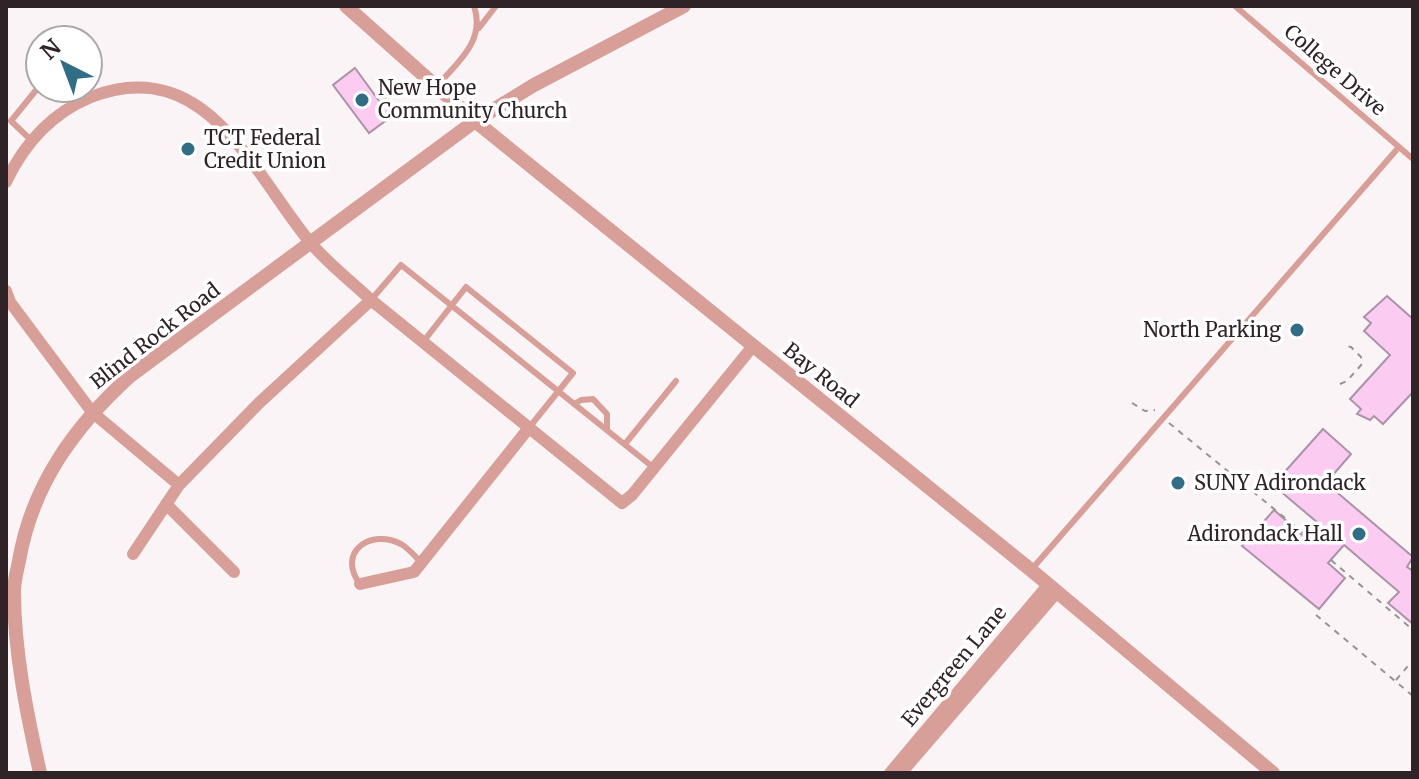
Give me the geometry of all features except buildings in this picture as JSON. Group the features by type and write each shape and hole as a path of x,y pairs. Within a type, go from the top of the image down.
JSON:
{"street":[{"name":"Bay Road","path":"346,6 475,121 1031,570 1273,773"},
{"name":"Blind Rock Road","path":"40,773 20,658 14,589 33,506 46,477 92,412 130,376 475,121 534,85 684,6"},
{"path":"6,182 31,140 61,112 112,89 137,88 183,99 211,114 245,151 310,243 371,300 622,503 632,495 753,346"},
{"path":"6,291 10,302 92,412 179,485"},
{"path":"133,554 179,485 259,403 371,300"},
{"path":"360,584 414,572 528,429"},
{"path":"166,504 234,572"},
{"name":"Evergreen Lane","path":"890,773 1052,589"},
{"name":"Evergreen Lane","path":"901,773 1052,589"}],"lane":[{"path":"474,6 479,28"},
{"path":"436,87 470,47 479,28 496,6"},
{"name":"College Drive","path":"1235,6 1413,159"},
{"path":"25,104 8,124 31,140"},
{"path":"1031,570 1399,147"},
{"path":"371,300 401,265 654,468"},
{"path":"423,342 466,287 573,373 528,429"},
{"path":"625,444 676,381"},
{"path":"574,404 593,399 607,414 607,430"},
{"path":"360,584 352,570 351,560 359,546 376,539 397,543 421,562"}],"path":[{"path":"1340,384 1347,381 1362,364 1361,357 1351,347 1345,346"},
{"path":"1132,403 1145,411 1156,411"},
{"path":"1167,421 1307,536"},
{"path":"1331,560 1413,630"},
{"path":"1316,615 1413,696"},
{"path":"1395,682 1413,660"}],"place":[{"name":"New Hope Community Church","path":"362,100"},
{"name":"TCT Federal Credit Union","path":"188,149"},
{"name":"North Parking","path":"1297,330"},
{"name":"SUNY Adirondack","path":"1178,483"},
{"name":"Adirondack Hall","path":"1359,534"}]}
